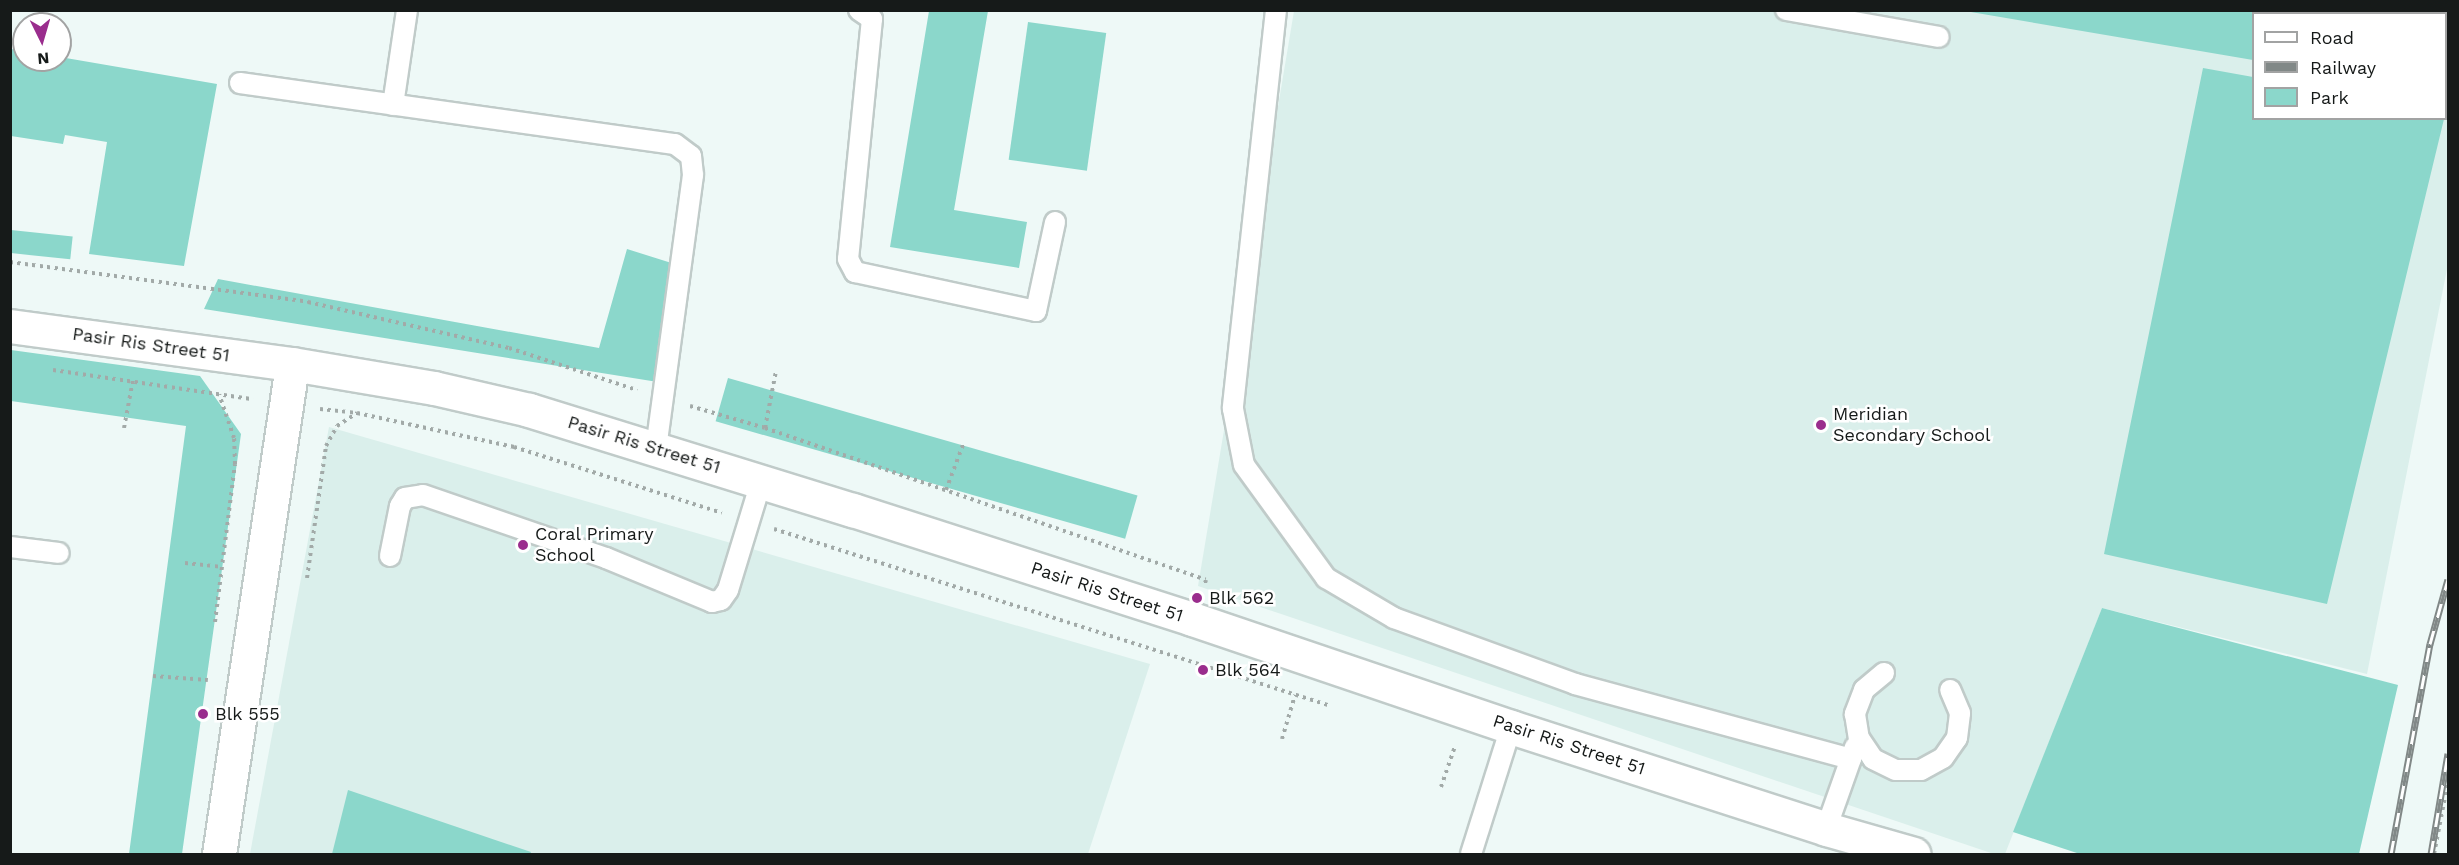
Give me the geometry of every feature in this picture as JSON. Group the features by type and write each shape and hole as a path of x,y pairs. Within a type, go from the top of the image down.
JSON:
{"street":[{"name":"Pasir Ris Street 51","path":"10,326 292,364 455,392 529,410 656,448 1192,620 1511,727 1826,829 1914,855"},
{"path":"219,855 292,364"}],"lane":[{"path":"393,105 407,10"},
{"path":"859,10 872,19 848,260 855,273 1036,311 1055,222"},
{"path":"1276,10 1233,409 1244,465 1326,578 1394,618 1575,684 1851,759"},
{"path":"1786,10 1939,37"},
{"path":"240,84 675,144 691,156 693,174 656,448"},
{"path":"390,556 400,506 405,498 423,495 606,558 712,602 721,600 728,590 761,482"},
{"path":"10,547 59,553"},
{"path":"1884,673 1864,690 1855,714 1859,738 1873,759 1896,770 1921,770 1943,758 1957,738 1960,713 1950,690"},
{"path":"1471,855 1511,727"},
{"path":"1826,829 1859,738"}],"path":[{"path":"124,428 139,344"},
{"path":"44,369 357,413 514,447 1341,709"},
{"path":"765,428 776,371"},
{"path":"215,624 235,464 234,438 219,394"},
{"path":"307,578 326,446 337,426 357,413"},
{"path":"946,490 964,442"},
{"path":"185,563 222,567"},
{"path":"207,691 210,669"},
{"path":"153,676 208,681"},
{"path":"1282,739 1295,695"},
{"path":"1443,742 1502,761"},
{"path":"1441,787 1455,746"},
{"path":"2434,855 2448,782"}],"shaded area":[{"name":"Meridian Secondary School","path":"1294,11 2216,11 2252,16 2252,120 2447,120 2448,47 2448,264 2367,674 2102,608 2005,854 1994,854 1198,586"},
{"name":"Coral Primary School","path":"329,427 1150,664 1088,854 250,854"}],"green space":[{"path":"929,11 988,11 954,210 1027,222 1019,268 890,247"},
{"path":"1965,11 2448,11 2448,93 2447,12 2252,12 2252,60"},
{"path":"1028,22 1106,33 1087,171 1009,160"},
{"path":"11,49 12,72 72,72 72,59 217,84 184,266 89,254 107,142 65,135 63,144 11,136"},
{"path":"2203,68 2252,77 2252,120 2444,120 2327,604 2104,554"},
{"path":"11,230 73,236 70,259 10,253"},
{"path":"627,249 681,266 664,383 204,309 218,279 599,348"},
{"path":"11,350 200,376 241,434 182,854 129,854 186,426 11,401"},
{"path":"728,378 1137,495 1125,539 716,421"},
{"path":"2102,608 2398,685 2359,854 2080,854 2013,832"},
{"path":"348,790 531,852 530,854 332,854"}],"railway":[{"path":"2391,854 2430,644 2448,579"},
{"path":"2431,854 2448,753"}],"place":[{"name":"Meridian Secondary School","path":"1821,425"},
{"name":"Coral Primary School","path":"523,545"},
{"name":"Blk 562","path":"1197,598"},
{"name":"Blk 564","path":"1203,670"},
{"name":"Blk 555","path":"203,714"}]}
